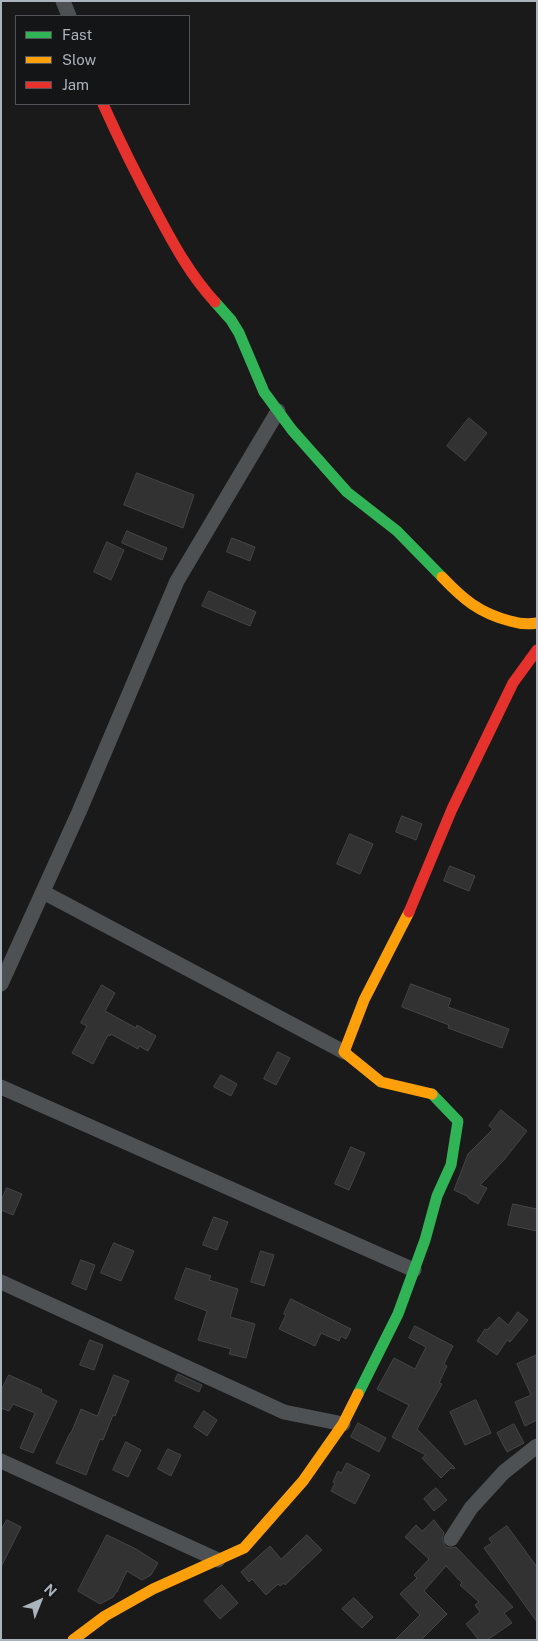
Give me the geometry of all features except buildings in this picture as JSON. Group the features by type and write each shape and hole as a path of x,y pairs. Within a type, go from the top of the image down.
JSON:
{"street":[{"path":"63,1 69,15"},
{"path":"103,105 126,156 175,246 204,290 231,320 239,333 264,392 292,430 347,492 397,531 461,597 479,610 498,618 526,625 537,623"},
{"path":"1,984 79,812 177,581 278,411"},
{"path":"344,1052 364,1000 415,900 456,801 513,683 537,650"},
{"path":"43,892 344,1052 380,1082 434,1094 458,1121 451,1165 437,1196 425,1240 398,1314 343,1424 303,1480 244,1548 145,1594 105,1616 73,1640"},
{"path":"1,1088 414,1270"},
{"path":"1,1282 284,1412 343,1424"},
{"path":"452,1539 471,1508 504,1472 537,1446"},
{"path":"1,1461 218,1560"}],"traffic: fast":[{"path":"215,302 231,320 239,333 264,392 292,430 347,492 397,531 442,577"},
{"path":"358,1394 398,1314 425,1240 437,1196 451,1165 458,1121 432,1094"}],"traffic: slow":[{"path":"442,577 472,604 489,614 517,623 537,623"},
{"path":"409,912 364,1000 344,1052 381,1082 432,1094"},
{"path":"73,1640 105,1616 153,1589 244,1548 303,1481 343,1424 358,1394"}],"traffic: jam":[{"path":"103,105 136,174 170,238 191,271 215,302"},
{"path":"409,912 452,809 513,683 537,650"}]}
